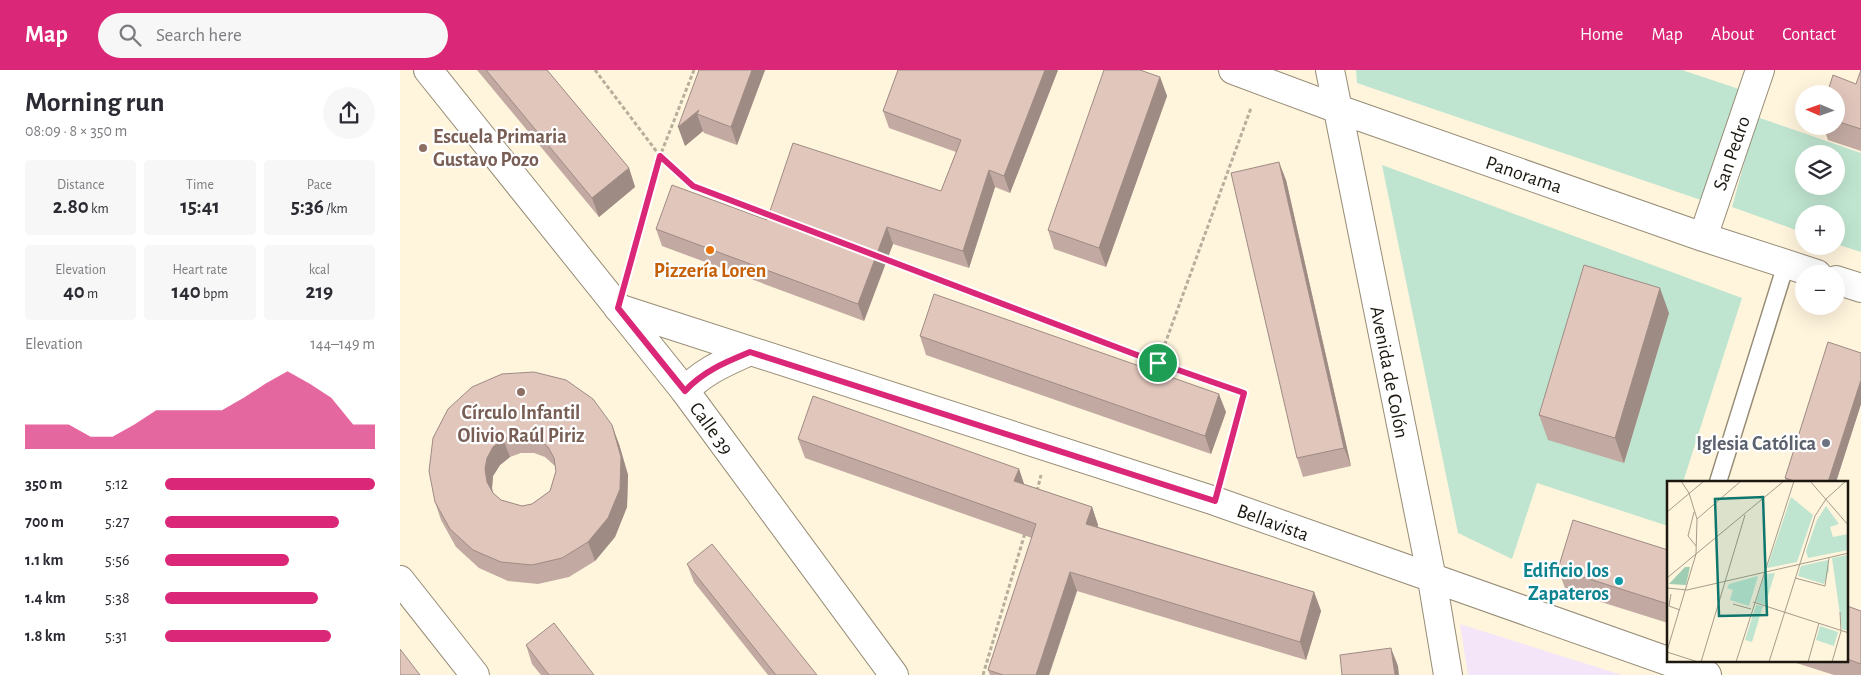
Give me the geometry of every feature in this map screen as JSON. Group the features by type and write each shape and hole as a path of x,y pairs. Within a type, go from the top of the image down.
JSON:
{"street":[{"name":"Calle 39","path":"428,70 685,391 894,675"},
{"name":"Panorama","path":"1234,70 1338,109 1795,267"},
{"name":"Avenida de Colón","path":"1330,70 1432,579 1448,675"},
{"name":"San Pedro","path":"1703,236 1760,70"},
{"path":"1845,283 1861,288"},
{"name":"Bellavista","path":"618,308 1215,501 1667,661"},
{"path":"685,391 696,379 711,369 750,352"},
{"path":"400,580 475,675"},
{"name":"Bellavista","path":"1670,662 1707,675"}],"lane":[{"path":"1718,481 1786,264"}],"path":[{"path":"595,70 660,156 693,186 777,218"},
{"path":"618,308 660,156 694,70"},
{"path":"1158,363 1261,81"},
{"path":"879,257 1158,363 1244,393 1215,501"},
{"path":"1036,495 1049,448"},
{"path":"983,675 1027,524"}],"shaded area":[{"path":"1460,624 1622,675 1468,675"}],"green space":[{"path":"1356,70 1682,70 1745,91 1704,201 1357,83"},
{"path":"1757,117 1795,130 1795,135 1809,135 1838,145 1795,145 1795,195 1845,195 1845,147 1861,153 1861,252 1845,247 1845,205 1795,205 1795,230 1732,207"},
{"path":"1382,165 1742,298 1683,481 1667,481 1667,526 1537,483 1512,559 1458,533"}],"building":[{"path":"486,70 547,70 629,168 592,198"},
{"path":"699,70 752,70 731,127 697,114 699,110 678,127"},
{"path":"898,70 1045,70 1004,176 989,170 963,251 887,227 858,304 656,229 672,185 767,220 793,143 941,191 961,140 883,111"},
{"path":"1104,70 1140,70 1160,77 1099,248 1048,230"},
{"path":"1861,70 1861,129 1845,124 1845,85 1830,85 1833,75 1856,84"},
{"path":"1279,162 1344,448 1297,458 1231,173"},
{"path":"1584,265 1660,288 1615,438 1539,415"},
{"path":"934,294 1219,394 1205,436 920,336"},
{"name":"Iglesia Católica","path":"1828,342 1861,353 1861,380 1828,481 1795,481 1785,478"},
{"path":"534,372 566,380 593,399 612,425 621,457 620,489 608,518 588,542 562,558 532,565 501,562 473,550 450,529 435,502 429,471 433,438 448,409 472,387 502,374","holes":["515,434 527,435 538,439 548,447 554,458 556,471 550,491 532,504 522,506 501,500 493,493 487,482 485,469 487,458 493,447 503,439"]},
{"path":"813,396 1019,469 1014,481 1092,507 1086,524 1314,592 1300,642 1070,572 1036,675 1003,675 988,670 1036,524 798,439"},
{"path":"1573,520 1667,550 1667,604 1558,569"},
{"path":"712,544 817,675 776,675 687,564"},
{"path":"1848,606 1861,611 1861,664 1848,659"},
{"path":"554,623 594,675 549,675 526,645"},
{"path":"1391,648 1395,675 1342,675 1340,655"},
{"path":"400,649 420,675 400,675"}],"place":[{"name":"Escuela Primaria Gustavo Pozo","path":"423,148"},
{"name":"Pizzería Loren","path":"710,250"},
{"name":"Círculo Infantil Olivio Raúl Piriz","path":"521,392"},
{"name":"Iglesia Católica","path":"1826,443"},
{"name":"Edificio los Zapateros","path":"1619,581"}],"route":[{"path":"660,156 693,186 1158,363 1244,393 1215,501 750,352 711,369 696,379 685,391 618,308 660,156"}]}
